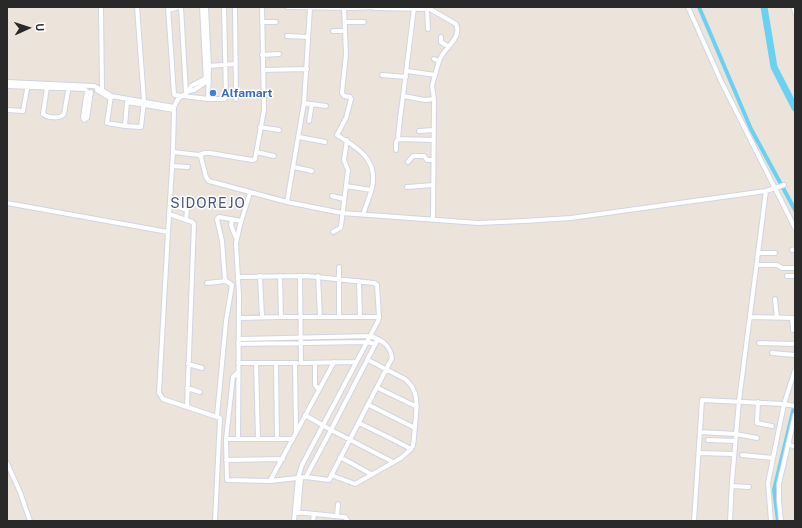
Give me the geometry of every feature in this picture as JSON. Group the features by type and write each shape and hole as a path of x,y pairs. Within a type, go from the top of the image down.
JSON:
{"street":[{"path":"99,89 101,7"},
{"path":"111,97 107,122 125,126 141,127 144,103 137,7"},
{"path":"186,93 180,7 168,8 175,96 186,93 208,99 226,99 224,7"},
{"path":"202,7 207,60 209,66 207,79 196,86 191,87 175,105 160,393 163,399 220,418 215,521"},
{"path":"206,7 208,99"},
{"path":"235,7 236,99"},
{"path":"173,152 200,155 210,153 254,160 264,112 262,7"},
{"path":"287,7 427,9 456,24 458,33 439,61 432,89 434,98 433,219"},
{"path":"688,7 721,81 795,228"},
{"path":"794,7 795,13"},
{"path":"287,202 302,120 307,69 308,37 312,8"},
{"path":"344,8 346,54 342,93 344,96 350,97 351,99 346,118 339,133 357,147 369,161 373,175 365,215"},
{"path":"396,150 414,8"},
{"path":"427,9 428,29"},
{"path":"262,22 276,22"},
{"path":"345,22 364,22"},
{"path":"333,31 346,31"},
{"path":"287,36 308,37"},
{"path":"441,37 441,42 448,47"},
{"path":"262,55 279,54"},
{"path":"434,59 439,61"},
{"path":"209,66 235,64"},
{"path":"263,70 307,69"},
{"path":"407,71 435,75"},
{"path":"382,75 406,77"},
{"path":"7,82 47,87 69,86"},
{"path":"7,110 24,111 28,85"},
{"path":"7,86 69,86 99,89 111,97 128,102 175,105"},
{"path":"47,87 43,114 46,116 62,117 64,114 69,86"},
{"path":"87,89 99,89"},
{"path":"87,89 87,118 84,120 83,117 87,89"},
{"path":"403,95 425,100 434,98"},
{"path":"111,97 144,103"},
{"path":"125,126 128,102"},
{"path":"304,103 326,106"},
{"path":"308,121 312,104"},
{"path":"260,127 279,130"},
{"path":"419,131 434,130"},
{"path":"299,137 325,142"},
{"path":"398,139 434,140"},
{"path":"333,232 340,228 348,170 344,157 347,140"},
{"path":"256,152 274,156"},
{"path":"200,155 206,177 210,181 287,202 342,213 478,222 532,221 599,214 766,191 784,186"},
{"path":"408,162 413,156 424,156 427,160 433,160"},
{"path":"172,166 188,167"},
{"path":"294,166 312,171"},
{"path":"346,186 371,190"},
{"path":"408,187 433,186"},
{"path":"730,521 739,401 766,191"},
{"path":"238,439 237,373 239,277 236,251 241,222 250,193"},
{"path":"332,196 344,199"},
{"path":"7,203 168,232"},
{"path":"170,204 187,210 186,220"},
{"path":"169,214 193,222 194,224 186,407"},
{"path":"226,281 222,241 217,220 219,217 241,222"},
{"path":"232,220 231,225 237,239"},
{"path":"759,253 775,253"},
{"path":"757,265 777,265 782,268 794,268"},
{"path":"339,317 340,267"},
{"path":"260,276 262,317"},
{"path":"280,276 281,317"},
{"path":"300,276 301,363"},
{"path":"239,277 318,276 374,283 377,285 379,317 311,448 302,478 297,513 294,521"},
{"path":"318,276 320,317"},
{"path":"787,276 795,276"},
{"path":"207,283 226,281 239,287"},
{"path":"360,281 360,317"},
{"path":"217,416 226,321 232,285"},
{"path":"775,299 777,318"},
{"path":"239,318 379,317"},
{"path":"751,317 794,318 793,330"},
{"path":"237,373 233,377 226,439 228,481 270,482 302,478 327,480 378,388 392,356 386,344 378,338 370,336 300,341"},
{"path":"302,478 332,430 378,338"},
{"path":"238,342 300,341 367,342 375,344"},
{"path":"759,343 795,344"},
{"path":"772,353 795,355"},
{"path":"331,475 354,484 393,462 411,449 414,441 417,407 416,394 405,379 368,360"},
{"path":"270,482 334,362"},
{"path":"238,363 356,362"},
{"path":"256,363 258,439"},
{"path":"276,363 277,439"},
{"path":"295,363 296,432"},
{"path":"315,363 315,385 319,390"},
{"path":"188,364 202,368"},
{"path":"770,521 768,484 795,370"},
{"path":"187,388 200,392"},
{"path":"378,388 417,407"},
{"path":"694,521 702,400 758,402 795,406"},
{"path":"758,402 757,423 772,426"},
{"path":"369,405 414,428"},
{"path":"305,415 349,440 393,462"},
{"path":"782,521 778,491 795,415"},
{"path":"359,423 411,449"},
{"path":"700,432 736,434 757,438"},
{"path":"790,434 795,436"},
{"path":"226,439 293,439"},
{"path":"708,440 735,441"},
{"path":"788,444 795,447"},
{"path":"699,453 734,454"},
{"path":"742,455 773,458"},
{"path":"340,457 372,474"},
{"path":"226,460 283,459"},
{"path":"7,463 20,492 30,521"},
{"path":"732,486 749,487"},
{"path":"769,491 778,491"},
{"path":"334,518 338,504"},
{"path":"297,513 314,514 334,518 346,517 348,521"},
{"path":"313,521 314,514"}],"waterway":[{"path":"699,7 751,129 795,210"},
{"path":"764,7 774,67 795,108"},
{"path":"778,521 774,490 795,403"}],"place":[{"name":"Alfamart","path":"213,93"}],"district":[{"name":"SIDOREJO","path":"208,204"}]}
